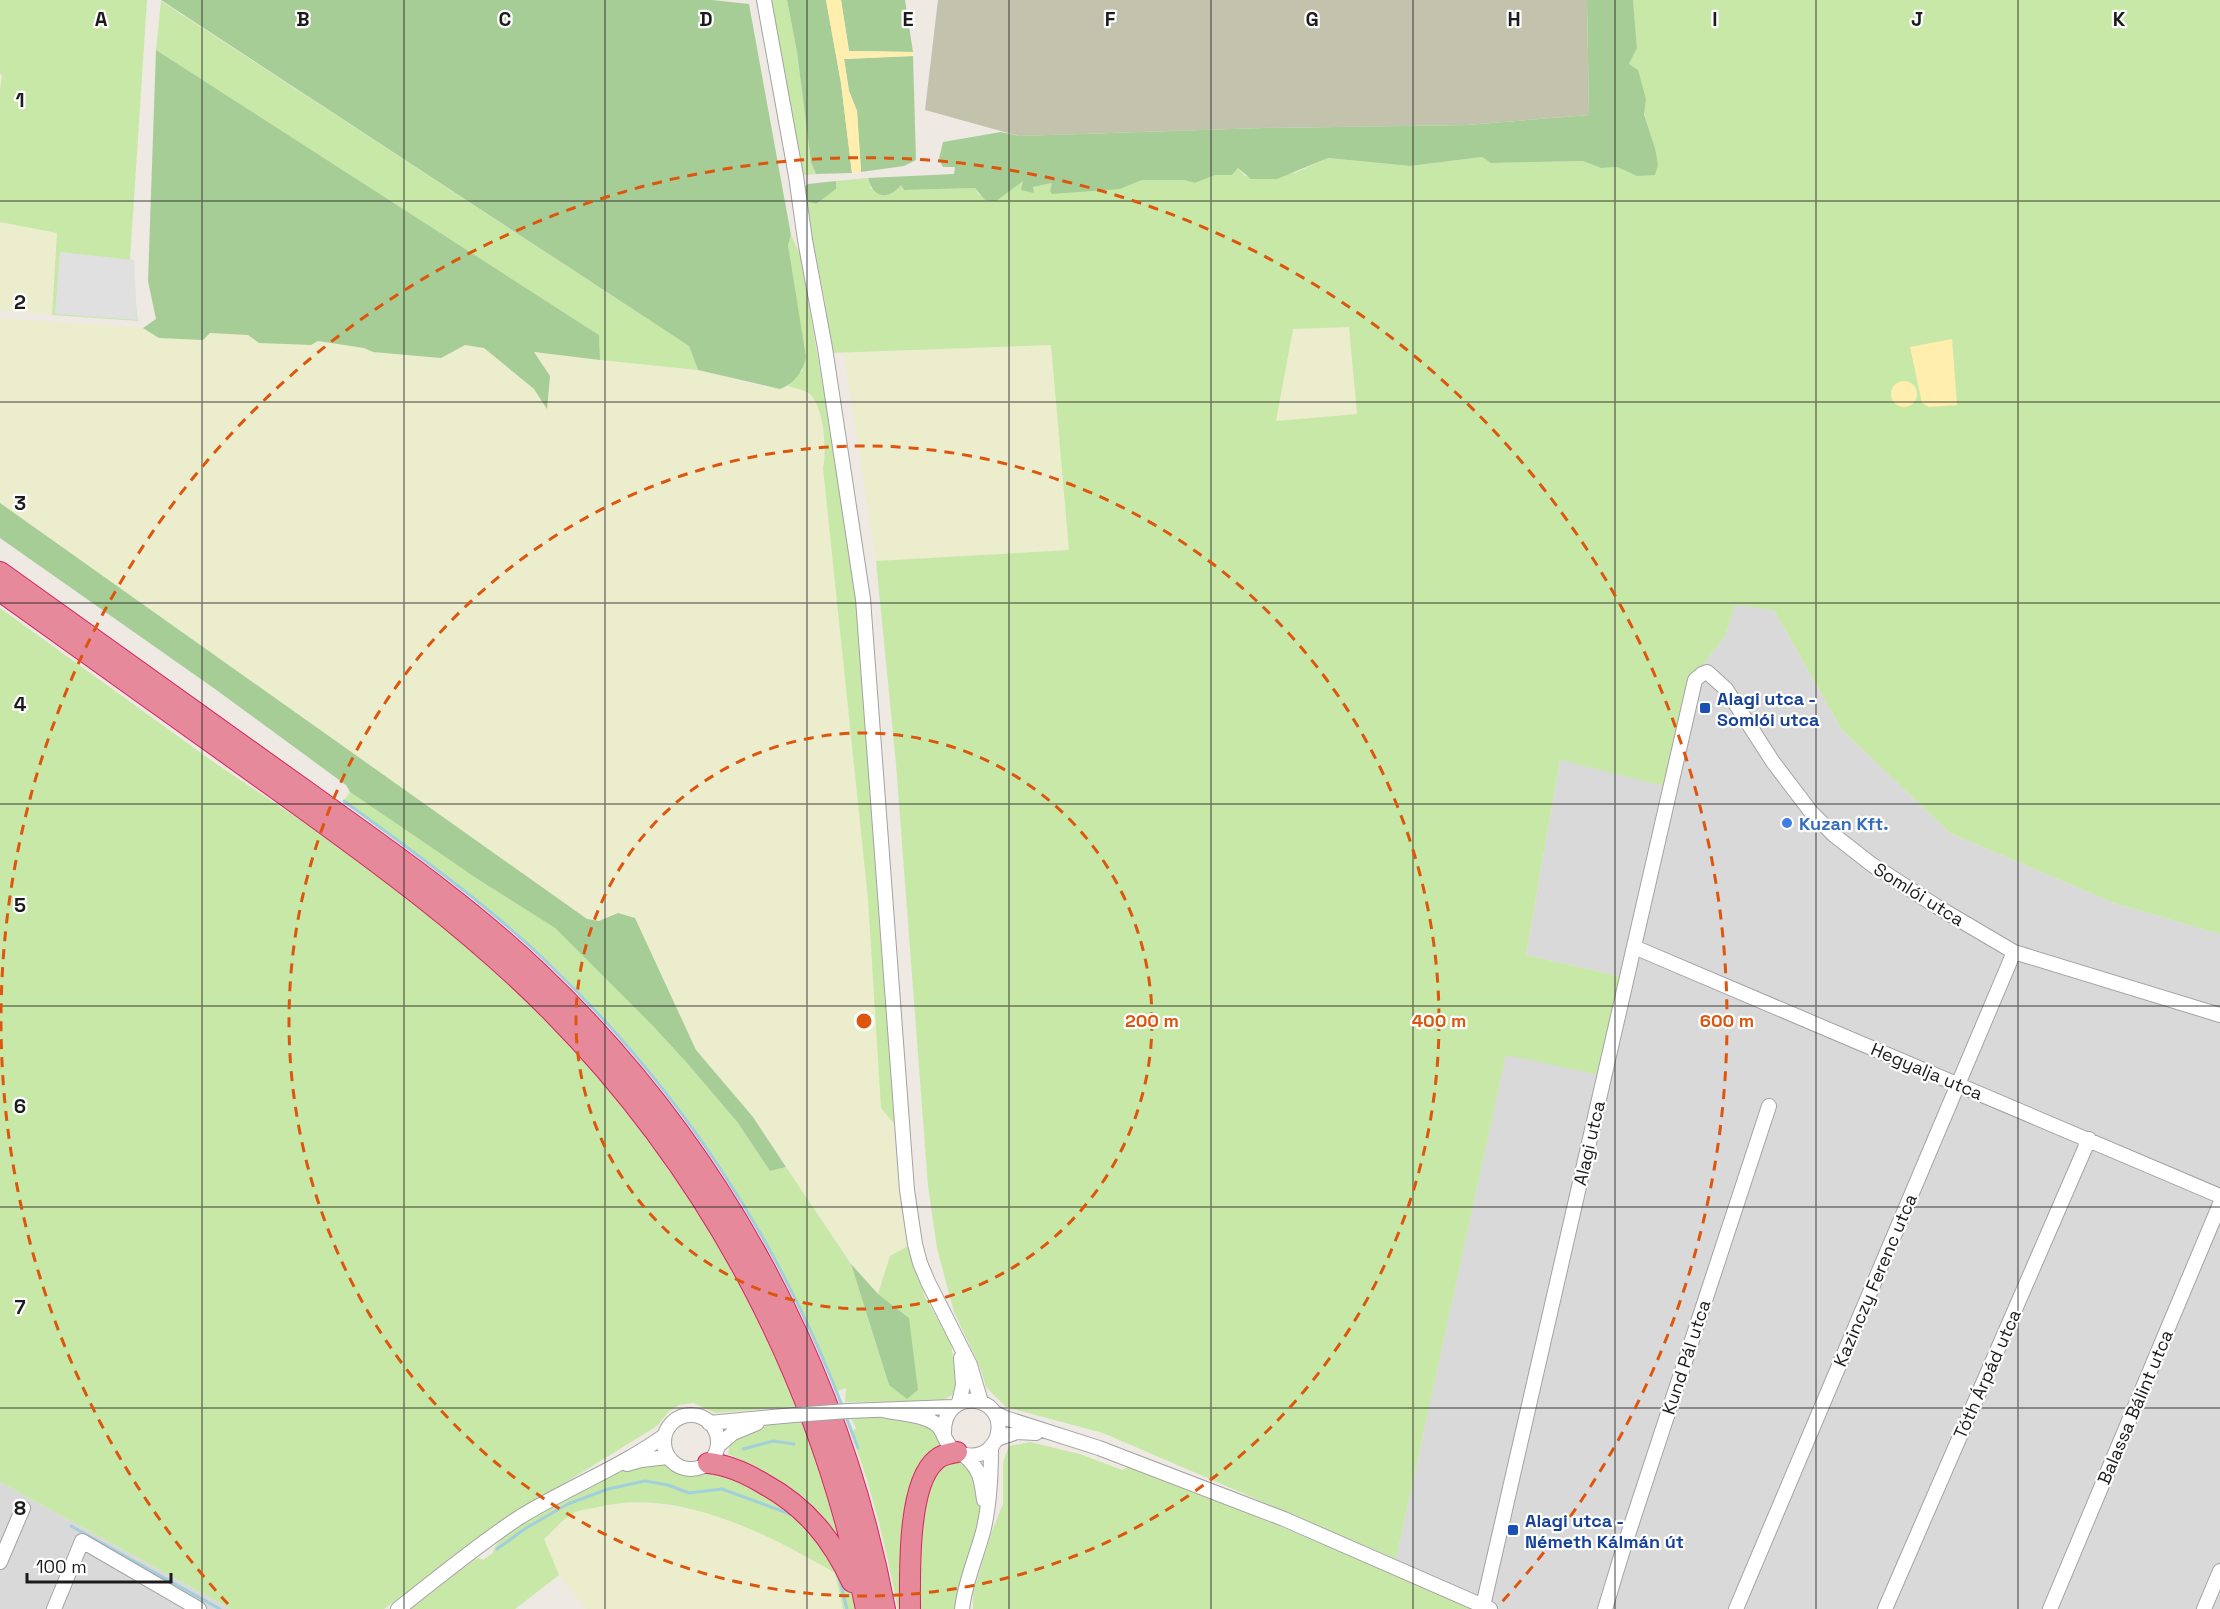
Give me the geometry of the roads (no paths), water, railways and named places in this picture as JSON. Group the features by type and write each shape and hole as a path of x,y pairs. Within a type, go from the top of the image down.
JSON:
{"highway":[{"path":"0,572 442,891 537,971 613,1049 658,1103 697,1156 760,1258 792,1320 816,1373 851,1469 873,1551 885,1609"},
{"path":"0,591 313,816 432,905 492,955 598,1061 640,1112 688,1178 748,1276 775,1329 799,1382 833,1477 855,1557 865,1609"},
{"path":"910,1609 911,1538 919,1493 928,1470 936,1460 961,1453"},
{"path":"708,1463 726,1465 749,1475 775,1490 810,1517 830,1541 841,1559 865,1609"}],"street":[{"path":"764,0 825,348 862,598 907,1190 915,1244 928,1282 970,1365 981,1402"},
{"name":"Somlói utca","path":"1695,680 1707,672 1726,689 1773,762 1810,812 1834,835 1871,864 1936,906 2014,952 2220,1014"},
{"name":"Alagi utca","path":"1488,1608 1695,680"},
{"name":"Hegyalja utca","path":"1634,947 2220,1196"},
{"name":"Kazinczy Ferenc utca","path":"1736,1609 2014,952"},
{"name":"Kund Pál utca","path":"1605,1609 1769,1106"},
{"name":"Tóth Árpád utca","path":"1885,1609 2089,1139"},
{"name":"Balassa Bálint utca","path":"2050,1609 2220,1204"},
{"path":"944,1433 946,1415 956,1405 963,1385 958,1341"},
{"path":"709,1423 848,1411 956,1405 970,1400 981,1402 995,1413 1099,1448 1284,1519 1488,1608"},
{"path":"883,1410 936,1424 951,1447 975,1465 981,1476 986,1510"},
{"path":"962,1609 991,1490 994,1443 999,1430 995,1413"},
{"path":"683,1416 697,1416 709,1423 715,1429 718,1446 708,1463 691,1470 674,1464 668,1458 663,1443 671,1424 683,1416"},
{"path":"718,1446 733,1433 768,1419"},
{"path":"961,1453 974,1456 983,1453 994,1443 1017,1432 1065,1437"},
{"path":"398,1609 519,1518 608,1470 664,1436"},
{"path":"608,1470 641,1460 668,1458"},
{"path":"0,1563 23,1508"},
{"path":"54,1609 82,1540 199,1609"},
{"path":"2204,1609 2220,1571"}],"waterway":[{"path":"344,801 501,921 550,965 642,1063 683,1115 721,1170 756,1227 789,1285 843,1408"},
{"path":"845,1414 858,1448"},
{"path":"743,1449 773,1441 794,1444"},
{"path":"497,1549 526,1528 568,1504 608,1489 645,1481 668,1485 689,1493 722,1489 793,1515"},
{"path":"71,1526 220,1609"},
{"path":"839,1577 847,1609"}],"place":[{"name":"Alagi utca - Somlói utca","path":"1705,708"},
{"name":"Kuzan Kft.","path":"1787,823"},
{"name":"Alagi utca - Németh Kálmán út","path":"1513,1530"}]}
